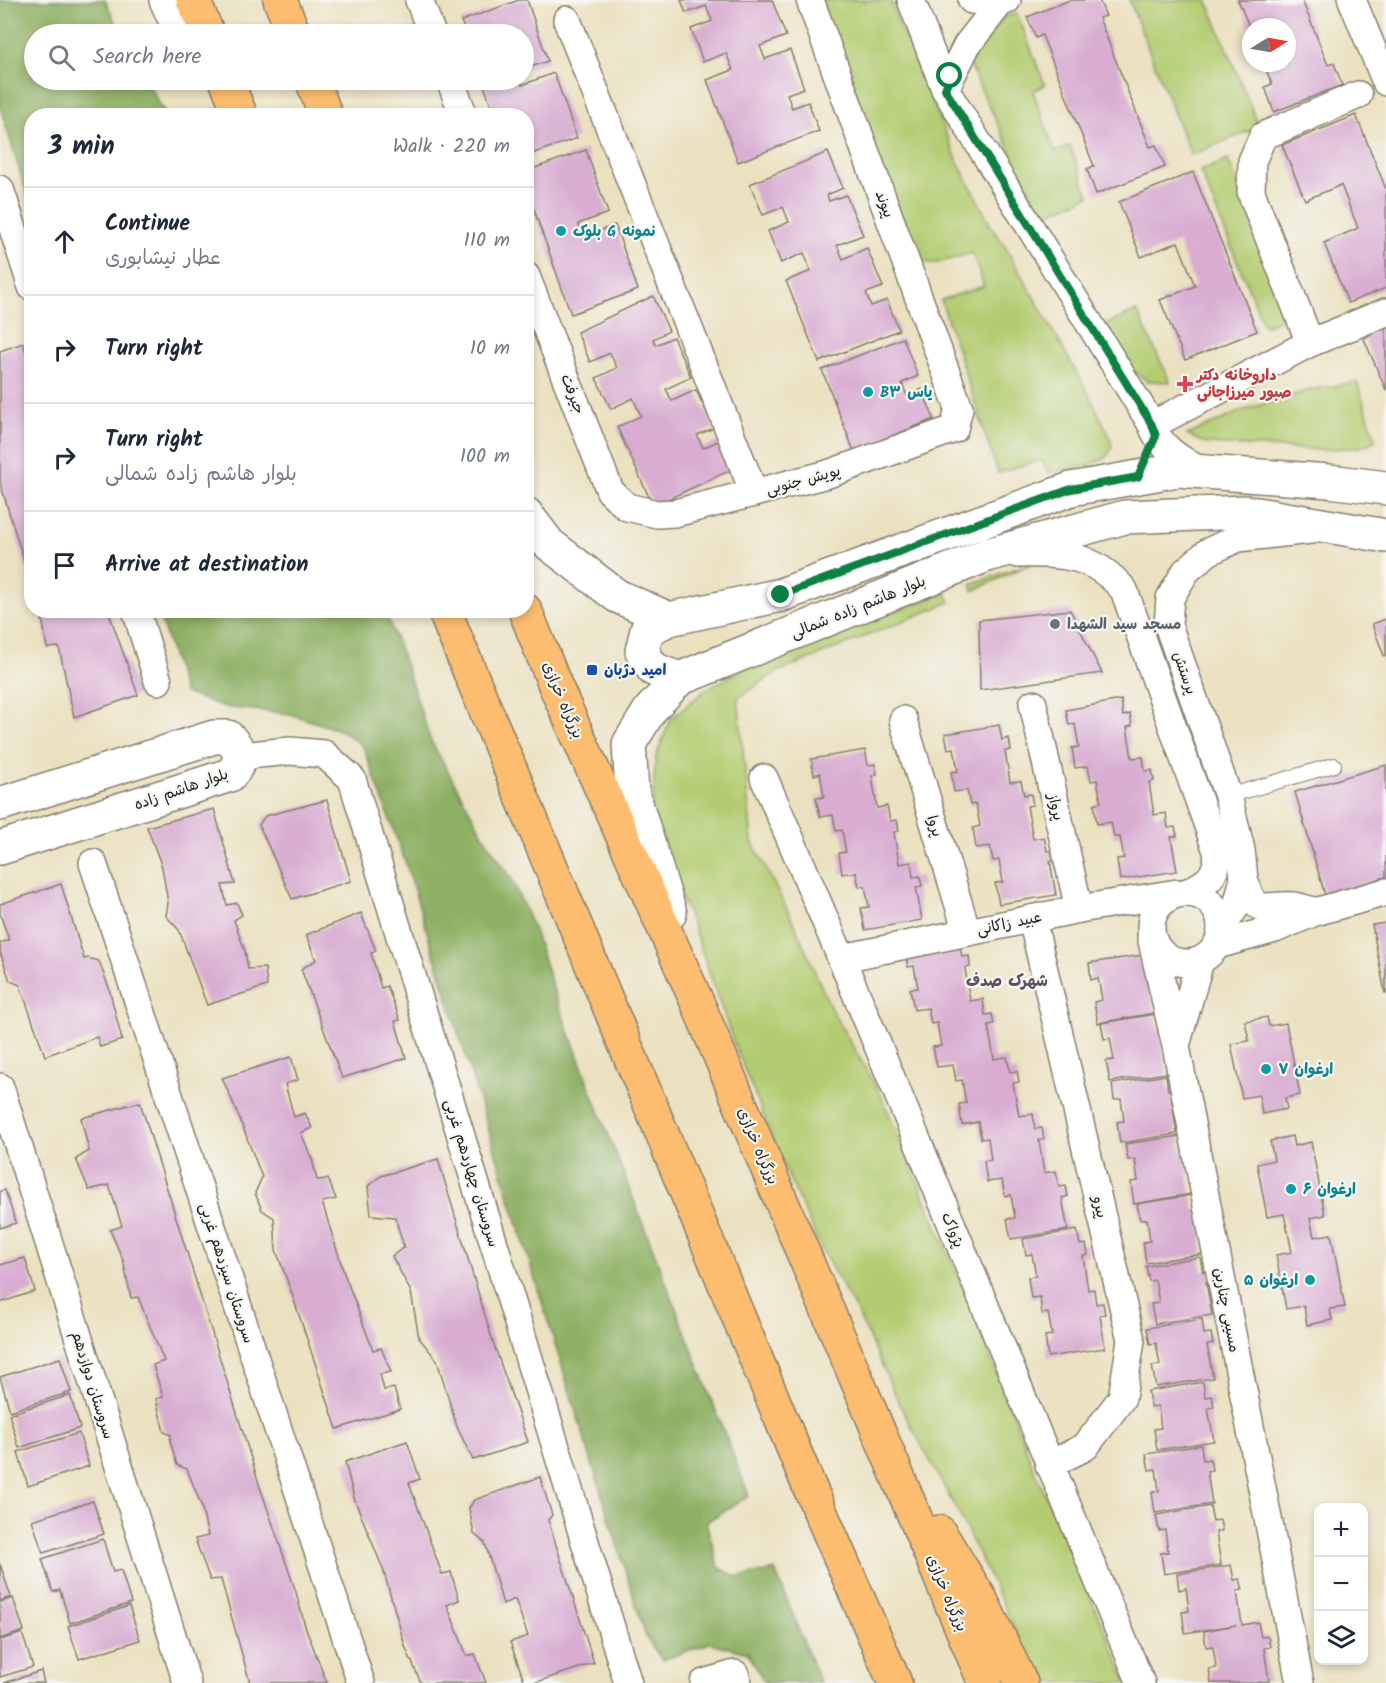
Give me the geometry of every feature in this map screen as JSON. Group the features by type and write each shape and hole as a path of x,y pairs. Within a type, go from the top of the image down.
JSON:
{"highway":[{"path":"193,0 204,24"},
{"path":"280,0 290,24"},
{"path":"230,90 238,108"},
{"path":"316,90 323,108"},
{"path":"447,618 809,1486 895,1683"},
{"name":"بزرگراه خرازی","path":"528,618 560,695 698,1004 985,1683"},
{"path":"881,1440 981,1600 1021,1683"},
{"path":"809,1486 872,1683"}],"street":[{"path":"163,0 175,24"},
{"path":"419,0 428,24"},
{"name":"پیوند","path":"810,0 959,408"},
{"path":"911,0 945,89 1154,430 1172,454 1203,472"},
{"path":"972,0 1004,2"},
{"path":"1352,0 1386,82"},
{"path":"945,89 967,45 1004,2"},
{"path":"567,20 754,493"},
{"path":"454,90 461,108"},
{"path":"1310,343 1251,192 1252,161 1263,136 1358,95"},
{"path":"0,189 24,262"},
{"name":"جيرفت","path":"534,296 610,491 627,507"},
{"path":"1138,477 1154,430 1310,343 1386,312"},
{"name":"پویش جنوبی","path":"627,507 657,514 675,513 828,474 954,429 959,408"},
{"path":"679,679 653,669 642,651 647,630 669,619 781,595 1071,489 1178,470 1329,481 1386,488"},
{"name":"بلوار هاشم زاده شمالی","path":"698,1004 632,791 629,744 650,710 679,679 987,555 1125,517 1245,512 1386,536"},
{"path":"534,524 549,544 617,596 669,619"},
{"name":"پرستش","path":"1176,1046 1212,944 1237,905 1244,879 1241,850 1228,796 1168,625 1170,598 1186,572 1208,552 1238,538 1336,527"},
{"name":"پرستش","path":"987,555 1054,553 1077,558 1094,564 1111,575 1124,590 1218,854 1217,867 1212,876 1204,884 1182,892"},
{"path":"138,618 158,681"},
{"name":"پرواز","path":"1033,704 1079,909"},
{"name":"پروا","path":"903,720 967,932"},
{"name":"بلوار هاشم زاده","path":"0,804 214,736 228,736 237,745 240,756 238,766 230,775 0,848"},
{"name":"سروستان چهاردهم غربی","path":"240,756 290,751 324,754 352,779 628,1683"},
{"name":"پژواک","path":"764,778 843,958 1049,1465 1141,1683"},
{"name":"سروستان سیزدهم غربی","path":"93,863 361,1683"},
{"path":"1244,879 1249,897 1257,906 1267,908 1294,906 1315,912"},
{"path":"1212,944 1216,909 1209,900 1199,894 1182,892 1166,897 1152,914 1151,931 1156,948 1164,957 1176,962 1188,963 1212,944 1275,929 1315,912 1386,892"},
{"name":"عبید زاکانی","path":"843,958 1079,909 1182,892"},
{"path":"1079,909 1151,931"},
{"name":"پیرو","path":"1032,919 1131,1340 1122,1398 1085,1447 1049,1465"},
{"name":"مسیبی چناربن","path":"1151,931 1176,1046 1300,1683"},
{"name":"سروستان دوازدهم","path":"0,1087 187,1683"},
{"path":"704,1683 736,1678"}],"lane":[{"path":"1228,796 1334,765"}],"green space":[{"path":"0,0 105,0 116,24 24,24 24,90 152,90 162,108 24,108 24,184 0,107"},
{"path":"819,0 891,0 898,22 958,162 992,228 1003,243 1090,396 1110,437 1112,448 1105,459 1085,466 1050,473 1041,460 998,473 941,300 984,286 972,253 938,263 918,262"},
{"path":"1129,0 1207,0 1259,127 1191,155"},
{"path":"1017,13 1045,85 1033,91 1055,152 1070,146 1089,196 1042,216 969,64 1004,17"},
{"path":"1228,160 1290,315 1264,326 1200,171"},
{"path":"1137,311 1170,382 1147,381 1131,369 1101,326"},
{"path":"1357,382 1376,440 1361,447 1321,450 1206,444 1187,435 1244,410 1310,390"},
{"path":"1032,563 973,591 971,584"},
{"path":"946,593 950,602 775,673 738,698 752,841 794,923 832,1011 881,1095 973,1312 1036,1474 1128,1683 1041,1683 960,1516 903,1411 859,1316 822,1250 786,1171 735,1046 693,926 667,864 652,810 656,757 670,720 705,690 761,659"},
{"path":"160,618 388,618 430,739 489,845 511,877 534,930 587,1080 749,1496 706,1522 719,1568 738,1577 775,1570 820,1683 765,1683 748,1653 710,1643 662,1660 646,1637 406,864 363,746 342,731 290,714 225,707 184,693"}],"building":[{"path":"519,0 527,0 548,61 534,66 534,24 462,24 461,21"},
{"path":"681,0 772,0 786,36 760,46 765,59 790,50 804,88 787,94 792,108 808,102 819,131 738,162 707,80 733,70 726,53 703,62 691,29 712,21 706,6 686,13"},
{"path":"1070,0 1099,0 1106,16 1099,18 1150,147 1156,145 1165,167 1096,194 1087,169 1094,166 1042,35 1036,38 1027,17"},
{"path":"1238,0 1302,0 1328,65 1334,63 1342,85 1274,112 1265,87 1272,84 1267,72 1296,72 1296,18 1246,18"},
{"path":"554,73 577,138 534,153 534,108 492,108 486,90 534,90 534,80"},
{"path":"1356,115 1386,189 1386,288 1348,303 1324,243 1358,228 1341,185 1305,200 1282,145"},
{"name":"بلوک G نمونه","path":"586,150 608,213 578,224 583,237 615,225 638,290 571,314 534,210 534,168"},
{"path":"828,152 843,188 827,195 829,201 846,195 863,235 837,245 843,259 867,248 883,287 866,293 871,306 887,300 899,330 819,362 786,281 811,271 804,253 781,263 768,231 789,222 783,207 763,215 750,184"},
{"path":"1193,172 1257,331 1185,360 1160,300 1195,286 1178,242 1141,257 1119,202"},
{"path":"653,296 669,331 653,339 656,345 673,337 691,377 666,389 672,401 696,390 714,428 697,435 703,448 718,441 731,470 653,506 617,427 641,416 633,398 611,409 596,378 617,368 610,353 590,362 577,332"},
{"path":"1383,324 1386,332 1386,390 1364,339"},
{"name":"B۳ یاس","path":"903,338 918,376 902,383 907,396 922,389 934,419 854,451 822,370"},
{"path":"23,343 24,346 24,561 0,483 0,351"},
{"name":"مسجد سید الشهدا","path":"1070,610 1102,673 980,690 979,620"},
{"path":"42,618 111,618 138,695 74,717 59,647 47,648"},
{"path":"1386,619 1386,656 1384,656 1372,624"},
{"path":"1121,700 1123,716 1130,714 1132,726 1127,727 1132,758 1143,757 1145,771 1152,770 1154,781 1149,782 1154,815 1166,813 1168,828 1175,827 1177,836 1171,837 1177,871 1120,880 1117,859 1124,858 1120,837 1114,837 1111,822 1097,824 1094,804 1101,802 1097,780 1091,781 1088,766 1075,768 1072,748 1079,747 1075,724 1069,725 1066,710"},
{"path":"999,725 1002,740 1009,738 1011,750 1005,751 1010,782 1021,781 1024,795 1031,794 1033,805 1027,806 1033,839 1044,837 1047,851 1054,850 1056,861 1050,861 1056,895 999,904 995,883 1003,882 999,860 993,861 990,846 976,848 973,828 980,826 976,804 970,805 967,790 954,792 951,772 958,771 954,748 948,749 945,734"},
{"path":"865,750 868,765 875,764 877,775 872,776 877,808 887,806 890,821 897,820 899,831 894,832 899,864 911,862 913,877 920,876 922,886 916,887 922,920 865,930 861,908 869,907 865,886 859,887 856,872 842,874 839,853 846,852 842,830 836,831 833,815 820,817 816,798 824,797 820,773 814,775 811,759"},
{"path":"1386,765 1386,877 1325,895 1295,792"},
{"path":"327,800 351,881 292,899 259,825 265,816"},
{"path":"214,809 235,884 222,885 227,905 237,903 242,915 234,920 245,951 248,969 265,968 267,986 207,1005 179,930 166,916 168,903 162,867 147,827"},
{"path":"61,884 84,959 99,961 109,988 122,1040 100,1047 97,1037 45,1056 20,985 10,981 0,952 0,943 9,940 0,914 0,904"},
{"path":"361,913 376,951 371,953 381,988 387,986 400,1020 395,1021 406,1058 342,1078 301,969 316,960 306,935"},
{"path":"1386,923 1386,993 1385,993 1372,925"},
{"path":"959,942 962,957 969,956 970,967 965,968 970,1001 983,999 985,1015 992,1014 994,1024 988,1025 994,1059 1007,1057 1010,1072 1017,1071 1019,1082 1013,1083 1019,1116 1033,1114 1035,1129 1042,1128 1044,1139 1039,1140 1044,1173 1056,1171 1059,1187 1066,1186 1068,1196 1062,1198 1068,1230 1011,1239 1007,1219 1015,1218 1011,1195 1005,1196 1002,1180 987,1182 984,1161 991,1160 988,1138 981,1139 978,1122 962,1125 959,1104 966,1103 962,1080 956,1081 953,1065 937,1067 933,1047 941,1046 937,1023 931,1024 928,1008 914,1010 910,989 918,988 914,966 908,967 905,951"},
{"path":"1143,955 1154,1013 1098,1023 1094,1002 1102,1000 1098,978 1091,980 1089,963"},
{"path":"1156,1014 1158,1029 1165,1028 1161,1040 1167,1073 1110,1082 1106,1061 1114,1060 1110,1038 1104,1039 1101,1023"},
{"name":"ارغوان ۷","path":"1267,1017 1269,1026 1286,1023 1300,1095 1285,1098 1287,1109 1262,1114 1259,1095 1242,1098 1231,1044 1249,1041 1245,1021"},
{"path":"291,1057 298,1080 285,1084 294,1117 305,1113 312,1128 301,1133 312,1159 317,1180 328,1179 336,1199 322,1202 344,1273 373,1350 381,1348 391,1372 380,1374 384,1390 394,1388 400,1409 337,1429 276,1250 274,1218 262,1210 255,1193 262,1177 222,1078"},
{"path":"1166,1075 1168,1090 1175,1089 1177,1100 1172,1101 1177,1134 1120,1143 1117,1122 1124,1121 1121,1099 1114,1100 1112,1084"},
{"path":"140,1102 260,1487 296,1592 305,1626 327,1683 250,1683 221,1579 210,1580 195,1539 208,1536 201,1505 187,1469 177,1465 170,1441 171,1435 164,1432 156,1399 163,1397 153,1365 164,1361 138,1297 131,1298 123,1260 110,1230 122,1226 109,1185 89,1190 76,1159 89,1151 81,1118"},
{"path":"1180,1136 1182,1151 1189,1149 1186,1161 1191,1194 1134,1204 1131,1182 1138,1181 1135,1159 1128,1160 1125,1144"},
{"path":"1292,1136 1294,1146 1311,1142 1325,1215 1310,1218 1314,1237 1331,1234 1345,1307 1330,1309 1332,1320 1307,1325 1304,1306 1286,1309 1276,1255 1292,1252 1284,1214 1267,1217 1257,1164 1274,1160 1270,1141"},
{"path":"438,1159 493,1342 528,1442 473,1460 457,1427 437,1360 419,1338 411,1292 392,1256 404,1247 395,1217 371,1215 368,1186 381,1176"},
{"path":"5,1190 16,1223 0,1228 0,1191"},
{"path":"1192,1195 1194,1210 1201,1209 1203,1254 1146,1263 1143,1242 1150,1241 1147,1219 1140,1220 1137,1204"},
{"path":"1077,1230 1080,1245 1086,1244 1088,1255 1083,1256 1088,1290 1094,1289 1096,1304 1103,1303 1105,1314 1100,1315 1105,1348 1048,1357 1045,1336 1052,1335 1048,1313 1042,1314 1040,1297 1031,1298 1028,1277 1036,1276 1032,1254 1026,1255 1023,1239"},
{"path":"1200,1257 1203,1272 1210,1270 1212,1281 1206,1282 1212,1315 1155,1324 1151,1304 1159,1303 1155,1280 1149,1281 1146,1266"},
{"path":"25,1258 35,1291 0,1303 0,1265"},
{"path":"1202,1319 1204,1334 1211,1333 1213,1344 1207,1345 1213,1378 1156,1387 1152,1366 1160,1365 1156,1343 1150,1344 1147,1328"},
{"path":"60,1358 71,1392 10,1411 0,1377"},
{"path":"1203,1382 1205,1397 1212,1396 1214,1407 1208,1408 1214,1441 1157,1450 1154,1429 1161,1428 1158,1406 1151,1407 1148,1391"},
{"path":"70,1395 80,1428 19,1448 9,1414"},
{"path":"79,1433 89,1466 28,1486 18,1452"},
{"path":"407,1441 420,1479 409,1483 442,1574 451,1572 459,1600 447,1605 467,1656 475,1654 486,1683 421,1683 405,1646 383,1569 354,1498 345,1462"},
{"path":"1201,1445 1203,1460 1210,1459 1212,1470 1207,1471 1212,1504 1155,1513 1152,1492 1159,1491 1156,1469 1149,1470 1146,1454"},
{"path":"540,1477 552,1515 548,1520 594,1663 534,1683 525,1683 510,1642 528,1636 515,1599 503,1604 485,1543 474,1534 469,1508 474,1500"},
{"path":"93,1501 104,1534 43,1553 32,1520"},
{"path":"1210,1506 1213,1521 1220,1520 1222,1531 1216,1532 1221,1565 1164,1574 1161,1553 1168,1552 1165,1530 1159,1531 1156,1515"},
{"path":"103,1539 113,1572 121,1570 131,1603 70,1623 60,1590 53,1592 42,1559"},
{"path":"0,1564 11,1597 0,1601"},
{"path":"1231,1565 1234,1580 1240,1579 1243,1590 1237,1591 1242,1625 1258,1622 1261,1637 1268,1636 1270,1647 1264,1648 1269,1681 1211,1683 1209,1669 1216,1668 1213,1646 1206,1647 1204,1631 1236,1625 1185,1633 1182,1612 1189,1611 1186,1588 1179,1590 1177,1574"},
{"path":"13,1598 24,1631 0,1639 0,1602"},
{"path":"129,1606 140,1640 79,1659 68,1626"},
{"path":"22,1633 33,1667 0,1677 0,1640"},
{"path":"41,1671 44,1683 4,1683"}],"place":[{"name":"بلوک G نمونه","path":"561,231"},
{"name":"داروخانه دکتر صبور میرزاجانی","path":"1185,384"},
{"name":"B۳ یاس","path":"868,392"},
{"name":"مسجد سید الشهدا","path":"1055,624"},
{"name":"امید دژبان","path":"592,670"},
{"name":"ارغوان ۷","path":"1266,1069"},
{"name":"ارغوان ۶","path":"1291,1189"},
{"name":"ارغوان ۵","path":"1310,1280"}],"district":[{"name":"شهرک صدف","path":"1007,980"}],"route":[{"path":"781,595 1071,489 1138,477 1156,436 1152,425 945,89 950,76"}]}
